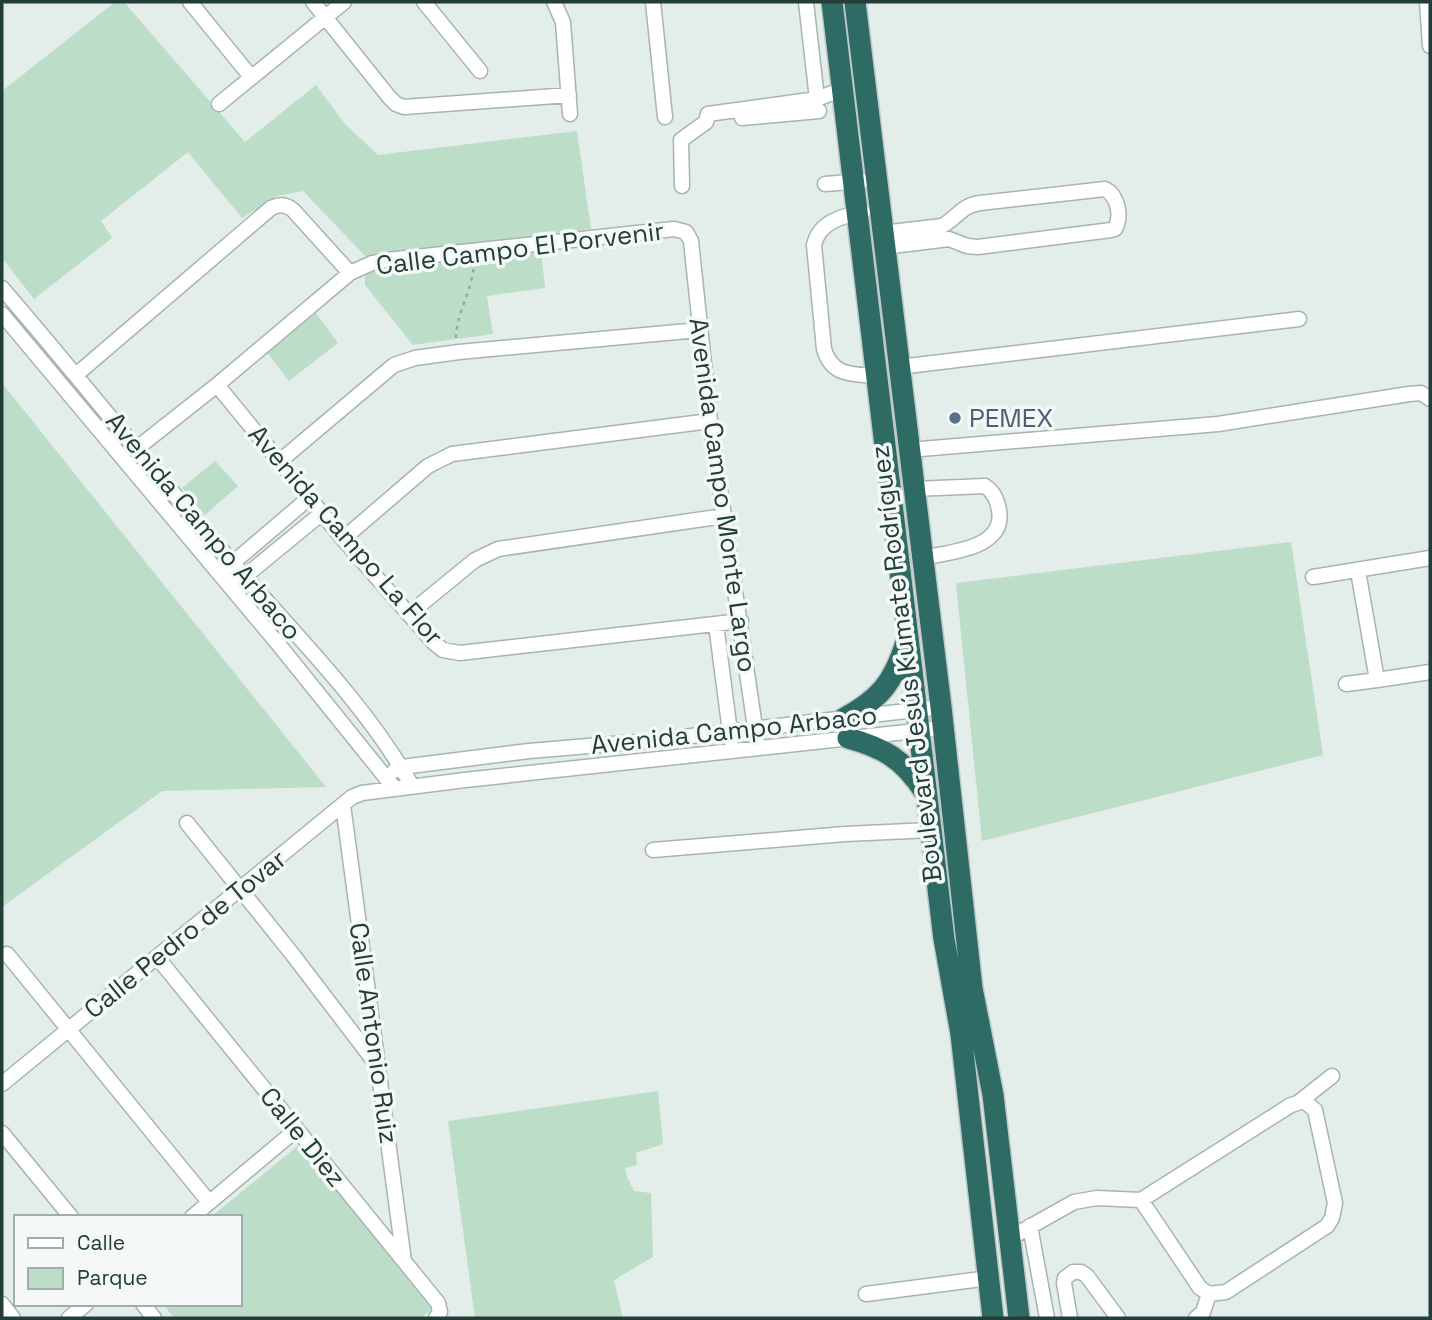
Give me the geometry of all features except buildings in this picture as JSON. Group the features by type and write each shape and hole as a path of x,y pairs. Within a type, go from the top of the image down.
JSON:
{"highway":[{"name":"Boulevard Jesús Kumate Rodríguez","path":"832,2 926,794 944,939 961,1034 993,1318"},
{"name":"Boulevard Jesús Kumate Rodríguez","path":"855,2 972,988 993,1096 1018,1311"},
{"path":"908,638 897,669 881,693 863,708 845,729 899,760 912,772 926,794"},
{"path":"968,1097 993,1096"}],"street":[{"path":"190,2 251,77"},
{"path":"313,2 389,97 404,107 569,95"},
{"path":"219,104 344,2"},
{"path":"424,2 480,71"},
{"path":"554,2 564,22 570,114"},
{"path":"653,2 665,117"},
{"path":"806,2 818,105"},
{"path":"1427,2 1430,46"},
{"path":"682,186 681,141 706,122 707,115 818,105 842,89"},
{"path":"825,184 876,180"},
{"path":"1098,189 1110,191 1117,205 1118,223 1115,229 1111,230 978,247 949,239 884,240 942,226 959,210 971,204 1098,189"},
{"path":"77,374 271,208 279,205 286,205 293,210 350,273"},
{"path":"876,376 838,370 831,365 824,349 814,245 819,230 826,225 880,209"},
{"path":"955,216 959,242"},
{"name":"Calle Campo El Porvenir","path":"136,449 350,273 372,263 674,229 686,232 691,241"},
{"name":"Avenida Campo Monte Largo","path":"691,241 709,421 758,748"},
{"name":"Avenida Campo Arbaco","path":"2,288 77,374 233,564 346,694 402,768 412,786"},
{"name":"Avenida Campo Arbaco","path":"2,314 396,789 758,748 845,729 942,718"},
{"path":"899,367 1298,319"},
{"path":"280,461 394,365 415,358 699,330"},
{"name":"Avenida Campo La Flor","path":"217,385 343,538 443,650 454,653 741,621"},
{"path":"909,450 1218,424 1409,394 1420,393 1430,399"},
{"path":"343,538 428,466 452,454 709,421"},
{"path":"914,489 985,486 995,495 999,512 1000,523 996,532 985,542 922,558"},
{"path":"220,574 309,498"},
{"path":"231,587 322,513"},
{"path":"409,614 475,559 498,548 724,516"},
{"path":"1313,577 1430,558"},
{"path":"1358,571 1377,680"},
{"path":"716,624 733,751"},
{"path":"1346,684 1430,672"},
{"name":"Avenida Campo Arbaco","path":"386,775 402,768 529,751 755,729 845,729 942,718"},
{"path":"373,791 386,775"},
{"path":"373,791 396,789"},
{"name":"Calle Pedro de Tovar","path":"2,1084 352,797 373,791"},
{"name":"Calle Antonio Ruiz","path":"343,805 404,1261"},
{"path":"187,823 378,1066"},
{"path":"653,850 845,834 931,830"},
{"path":"7,954 209,1202"},
{"name":"Calle Diez","path":"157,957 438,1303 440,1312 436,1318"},
{"path":"1010,1238 1064,1206 1085,1199 1141,1200 1298,1101 1332,1076"},
{"path":"1141,1200 1200,1288 1209,1294 1219,1294 1233,1288 1326,1226 1332,1218 1335,1203 1317,1115 1309,1103 1298,1101"},
{"path":"193,1215 297,1129"},
{"path":"2,1133 69,1215"},
{"path":"1030,1226 1047,1318"},
{"path":"1077,1318 1068,1312 1064,1291 1065,1278 1073,1272 1081,1272 1087,1276 1118,1318"},
{"path":"866,1294 989,1278"},
{"path":"1196,1318 1203,1312 1209,1294"},
{"path":"1018,1311 1044,1298"},
{"path":"2,1304 13,1318"},
{"path":"69,1318 84,1306"}],"path":[{"path":"459,352 457,327 473,278 475,250"}],"green space":[{"path":"115,2 124,2 245,142 316,85 345,124 378,155 577,131 591,229 367,258 303,191 277,196 242,218 188,152 101,221 112,238 34,299 2,258 2,91"},
{"path":"541,250 545,288 487,296 493,334 413,345 365,285 365,273 370,268"},
{"path":"316,313 338,343 289,381 266,351"},
{"path":"2,383 326,787 162,791 2,907"},
{"path":"215,461 238,486 205,515 182,488"},
{"path":"1291,542 1323,755 982,841 956,583"},
{"path":"658,1091 663,1144 636,1153 637,1165 625,1168 634,1191 651,1193 653,1257 614,1280 623,1318 475,1318 448,1121"},
{"path":"300,1144 434,1308 421,1318 174,1318 165,1306 242,1306 242,1215 213,1215"}],"place":[{"name":"PEMEX","path":"955,418"}]}
